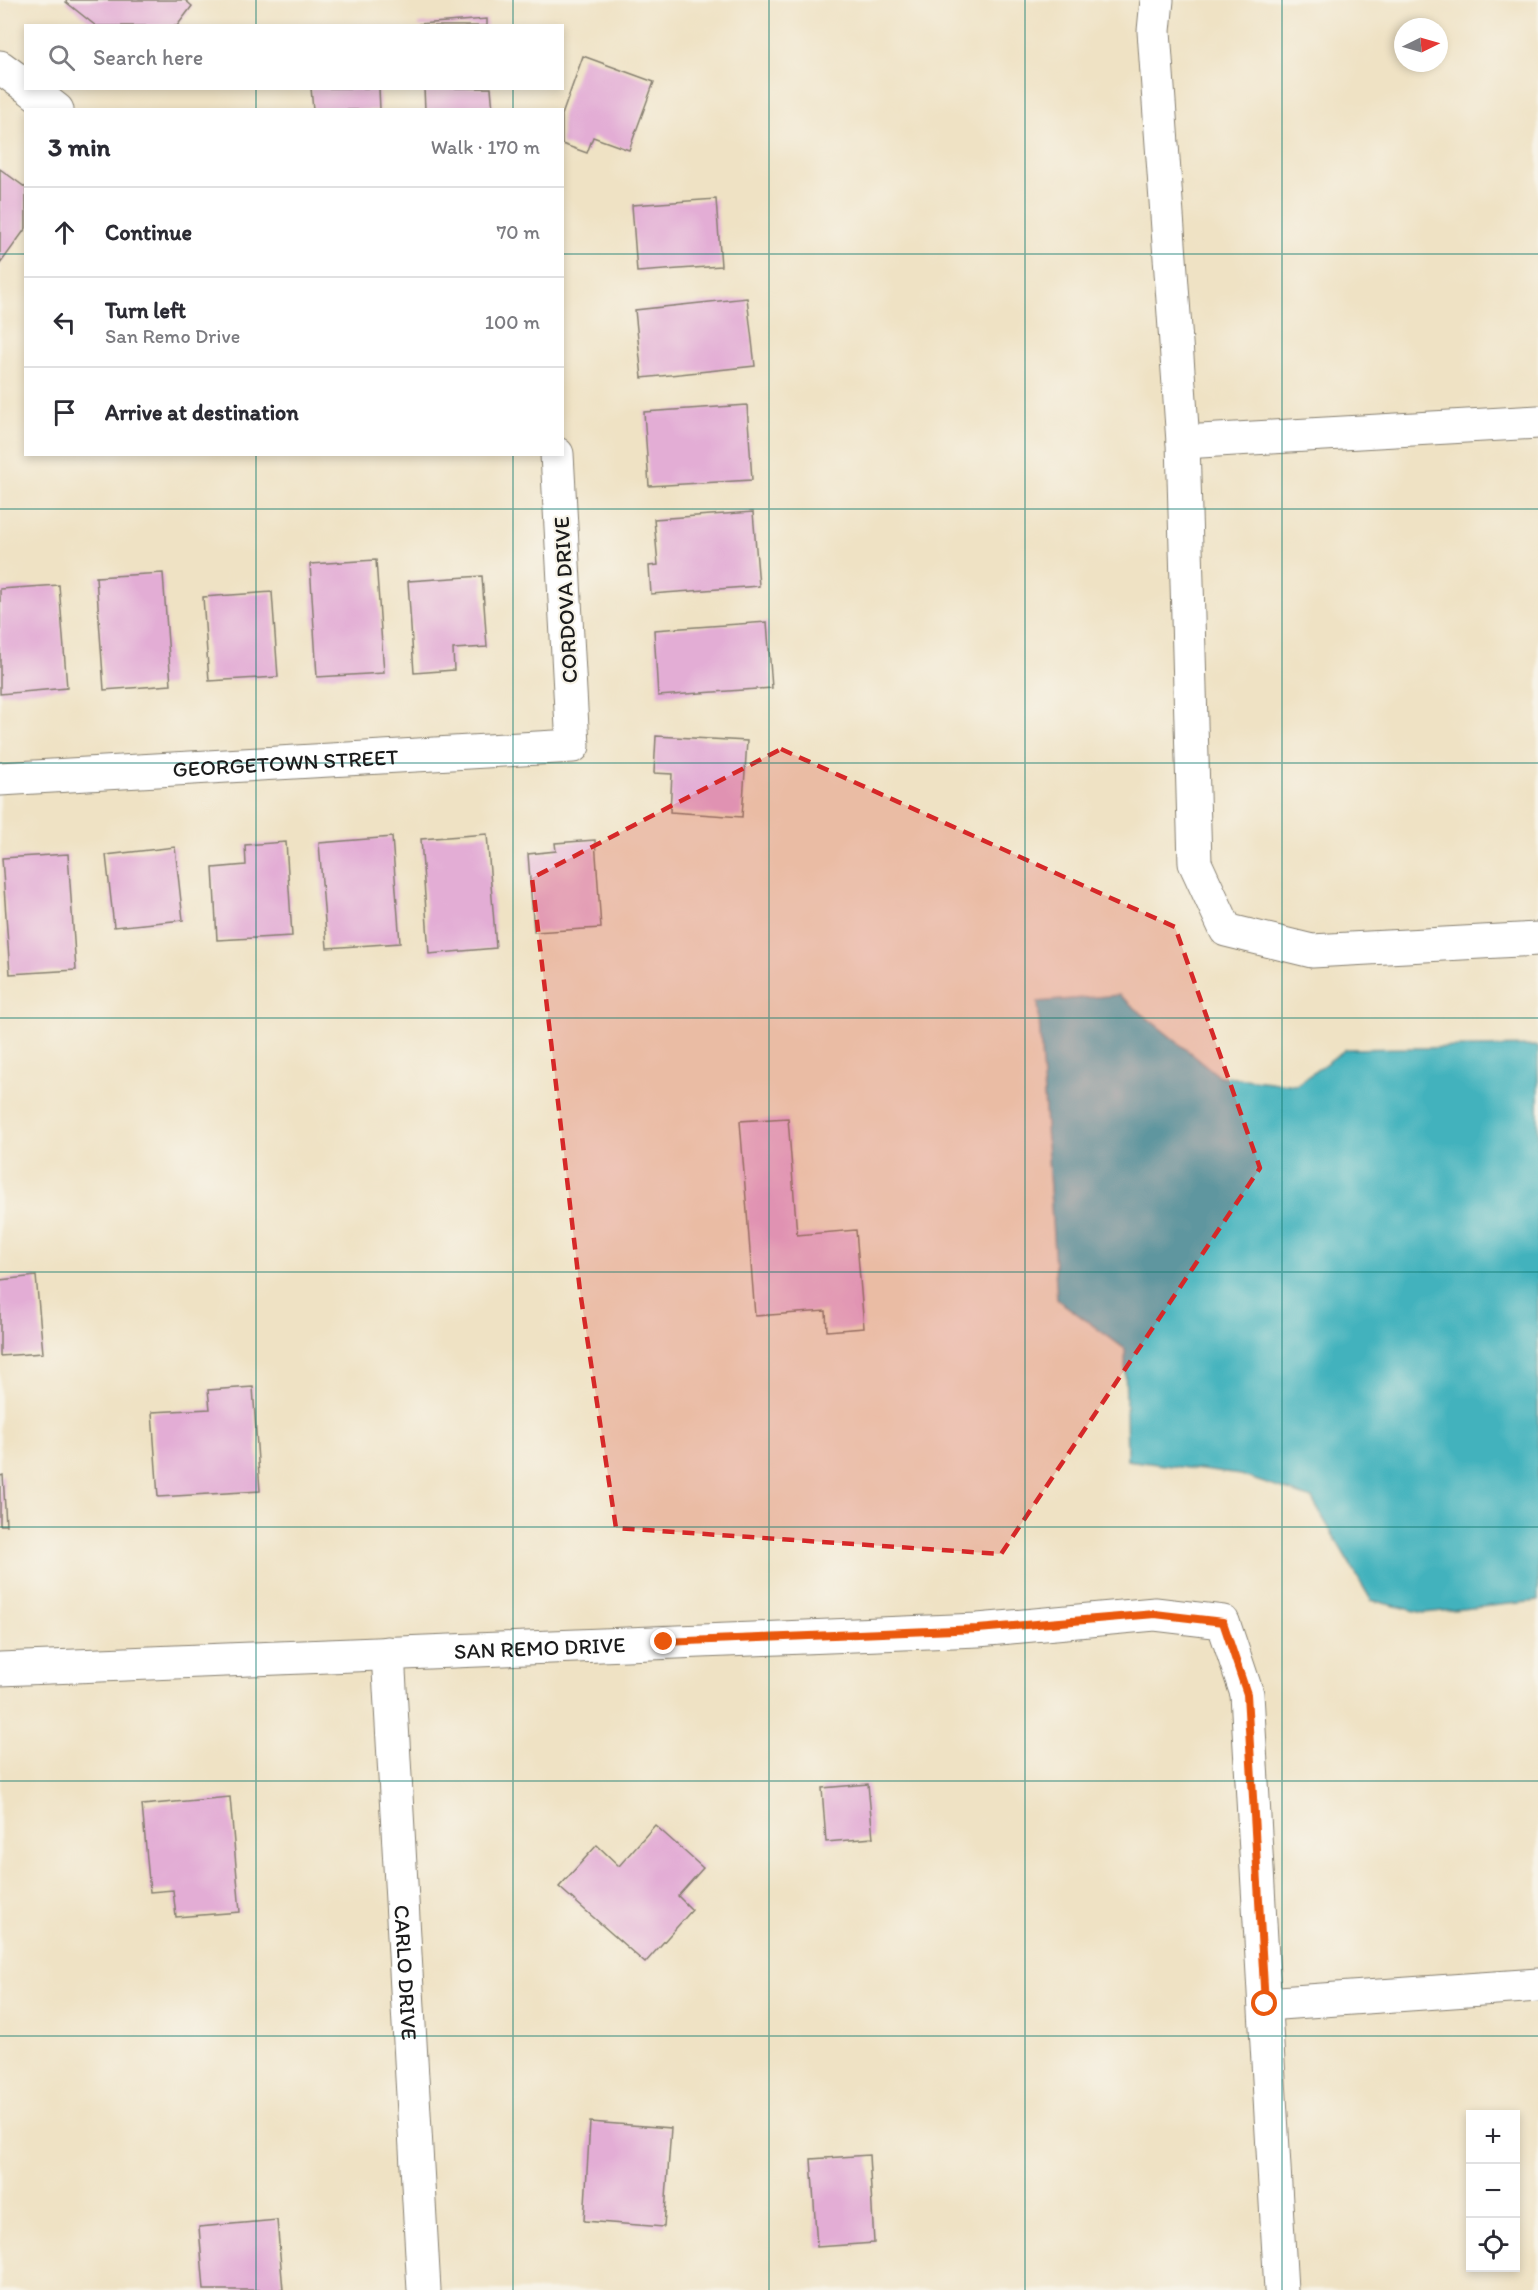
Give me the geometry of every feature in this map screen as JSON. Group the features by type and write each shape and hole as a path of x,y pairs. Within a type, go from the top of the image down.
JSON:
{"street":[{"path":"1157,0 1155,31 1183,442 1195,863 1226,930 1312,951 1538,939"},
{"path":"0,67 24,85"},
{"path":"31,90 54,108"},
{"path":"1183,442 1538,422"},
{"name":"CORDOVA DRIVE","path":"557,456 573,746"},
{"name":"GEORGETOWN STREET","path":"0,779 573,746"},
{"name":"SAN REMO DRIVE","path":"0,1669 966,1630 1155,1614 1223,1622 1247,1694 1265,2004"},
{"name":"CARLO DRIVE","path":"388,1653 424,2290"},
{"path":"1281,2290 1265,2004 1538,1985"}],"highlighted area":[{"path":"781,749 1175,927 1260,1168 1001,1554 616,1528 580,1291 532,878"}],"water":[{"path":"1119,995 1219,1076 1296,1085 1346,1049 1538,1046 1538,1601 1424,1613 1371,1600 1312,1499 1240,1475 1127,1460 1125,1349 1057,1299 1038,1002"}],"building":[{"path":"67,0 185,0 192,6 178,24 94,24 66,2"},
{"path":"487,19 487,24 419,24"},
{"path":"583,56 654,82 629,150 593,137 587,153 564,145 564,109"},
{"path":"311,90 379,90 380,108 313,108"},
{"path":"424,90 491,90 493,108 425,108"},
{"path":"0,169 24,187 24,231 0,264"},
{"path":"716,199 721,266 637,272 632,205"},
{"path":"747,298 755,366 642,378 635,310"},
{"path":"747,405 752,480 649,486 644,412"},
{"path":"753,512 759,586 651,594 649,566 658,565 654,519"},
{"path":"376,560 384,673 317,677 310,564"},
{"path":"163,573 171,685 104,690 96,577"},
{"path":"482,576 487,647 453,649 454,670 414,673 408,581"},
{"path":"59,585 67,688 0,694 0,589"},
{"path":"272,592 278,677 209,681 203,597"},
{"path":"767,622 772,688 658,696 654,630"},
{"path":"656,736 747,741 742,817 670,812 672,774 654,773"},
{"path":"487,834 496,948 429,954 421,839"},
{"path":"392,837 400,943 327,948 319,843"},
{"path":"595,840 601,928 534,932 528,854 556,851 555,843"},
{"path":"286,842 292,936 217,940 213,868 246,865 245,845"},
{"path":"175,847 183,920 114,927 106,855"},
{"path":"68,854 76,970 10,974 2,858"},
{"path":"788,1118 797,1235 856,1230 864,1328 827,1331 826,1311 755,1316 740,1121"},
{"path":"36,1276 43,1353 0,1356 0,1280"},
{"path":"253,1387 260,1491 158,1497 152,1412 210,1409 208,1390"},
{"path":"3,1475 6,1525 0,1525 0,1476"},
{"path":"868,1784 873,1838 826,1842 822,1788"},
{"path":"230,1797 240,1912 176,1917 173,1890 150,1892 142,1805"},
{"path":"655,1825 703,1868 678,1896 692,1910 645,1963 559,1887 597,1845 619,1866"},
{"path":"590,2122 671,2128 664,2227 584,2221"},
{"path":"869,2155 874,2243 817,2247 811,2159"},
{"path":"277,2220 283,2290 204,2290 199,2227"}],"route":[{"path":"664,1642 978,1629 1155,1614 1223,1622 1247,1694 1265,2004"}]}
